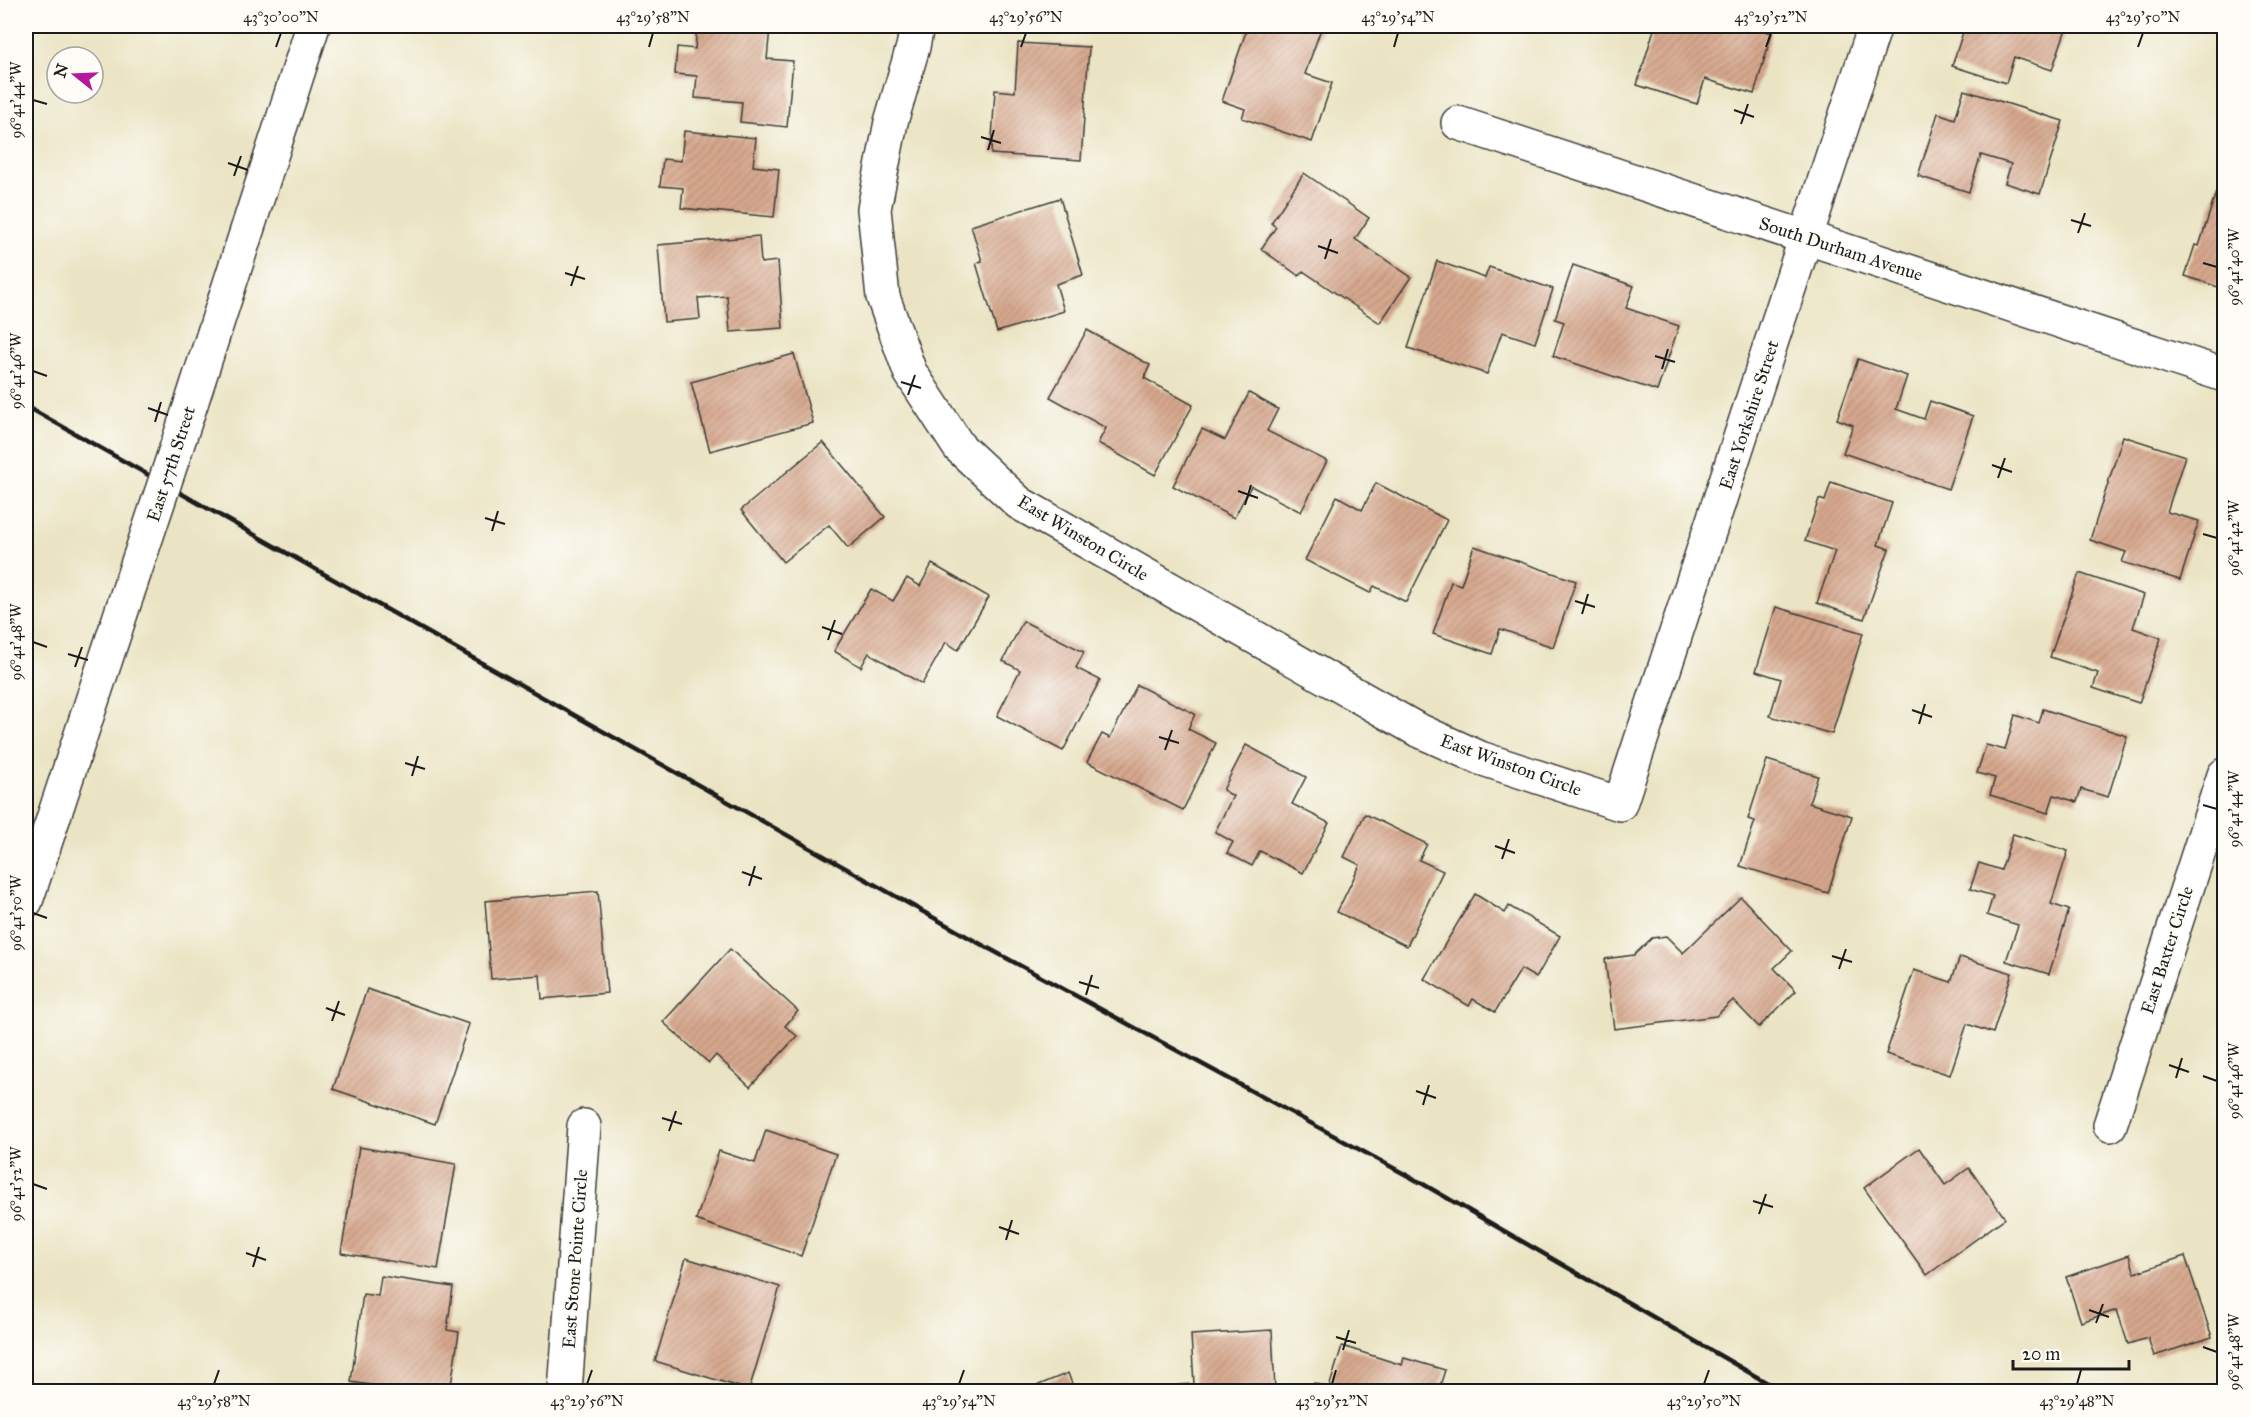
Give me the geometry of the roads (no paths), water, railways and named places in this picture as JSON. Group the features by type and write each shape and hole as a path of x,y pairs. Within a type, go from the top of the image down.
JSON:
{"street":[{"name":"East 57th Street","path":"26,901 191,404 313,26"},
{"name":"East Winston Circle","path":"917,26 891,122 874,209 883,297 910,372 959,447 1019,502 1416,729 1480,758 1620,804"},
{"name":"East Yorkshire Street","path":"1620,804 1808,238 1875,26"},
{"name":"South Durham Avenue","path":"1458,123 2224,375"},
{"name":"East Baxter Circle","path":"2110,1125 2224,775"},
{"name":"East Stone Pointe Circle","path":"565,1392 584,1126"}],"railway":[{"path":"26,406 975,941 1423,1184 1783,1392"}]}
